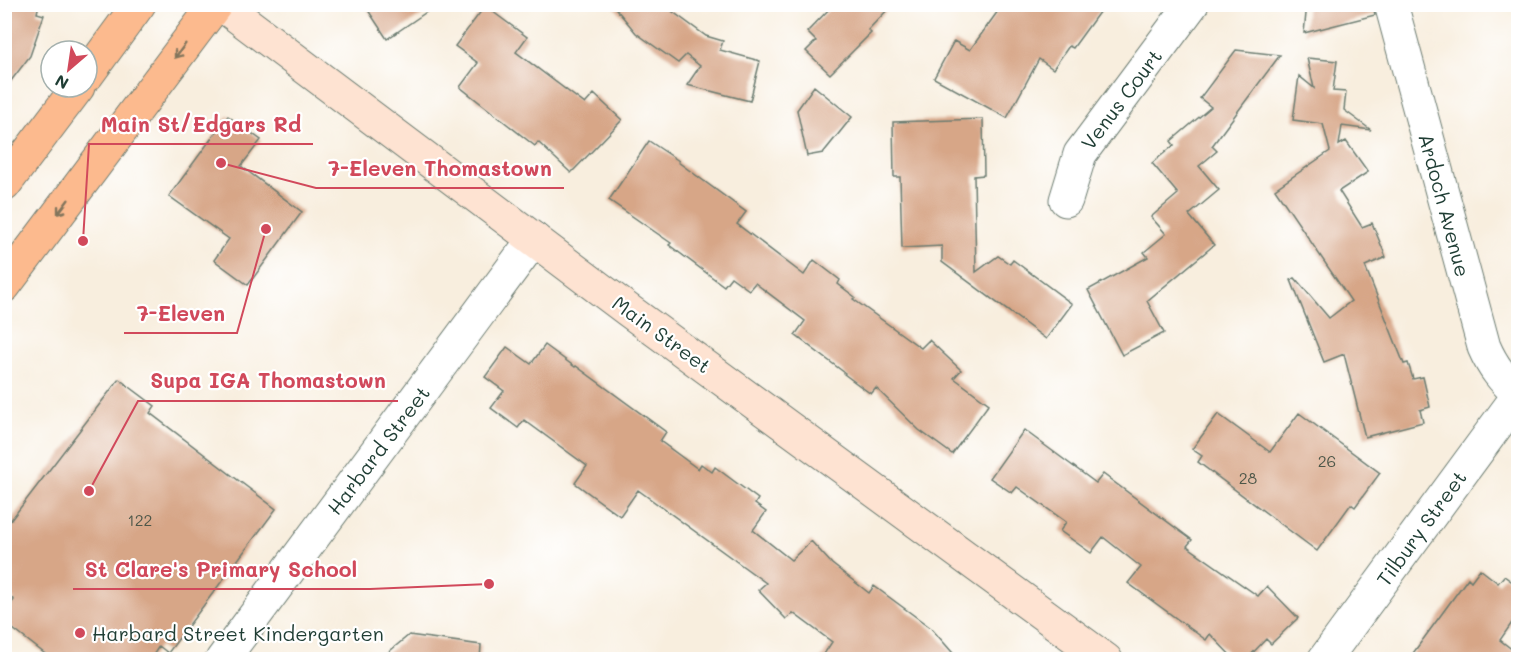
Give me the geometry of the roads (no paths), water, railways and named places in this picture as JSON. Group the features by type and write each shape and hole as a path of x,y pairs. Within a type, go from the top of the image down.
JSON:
{"main road":[{"path":"99,59 140,4"},
{"path":"4,286 216,4"},
{"path":"4,185 69,99"}],"street":[{"name":"Main Street","path":"221,4 534,240 1106,660"},
{"name":"Venus Court","path":"1066,200 1080,154 1192,4"},
{"name":"Ardoch Avenue","path":"1391,4 1484,347 1491,363 1518,395"},
{"name":"Harbard Street","path":"222,660 534,240"},
{"name":"Tilbury Street","path":"1324,660 1518,395"}],"place":[{"name":"7-Eleven Thomastown","path":"221,163"},
{"name":"7-Eleven","path":"266,229"},
{"name":"Main St/Edgars Rd","path":"83,241"},
{"name":"Supa IGA Thomastown","path":"89,491"},
{"name":"St Clare's Primary School","path":"489,584"},
{"name":"Harbard Street Kindergarten","path":"80,633"}]}
